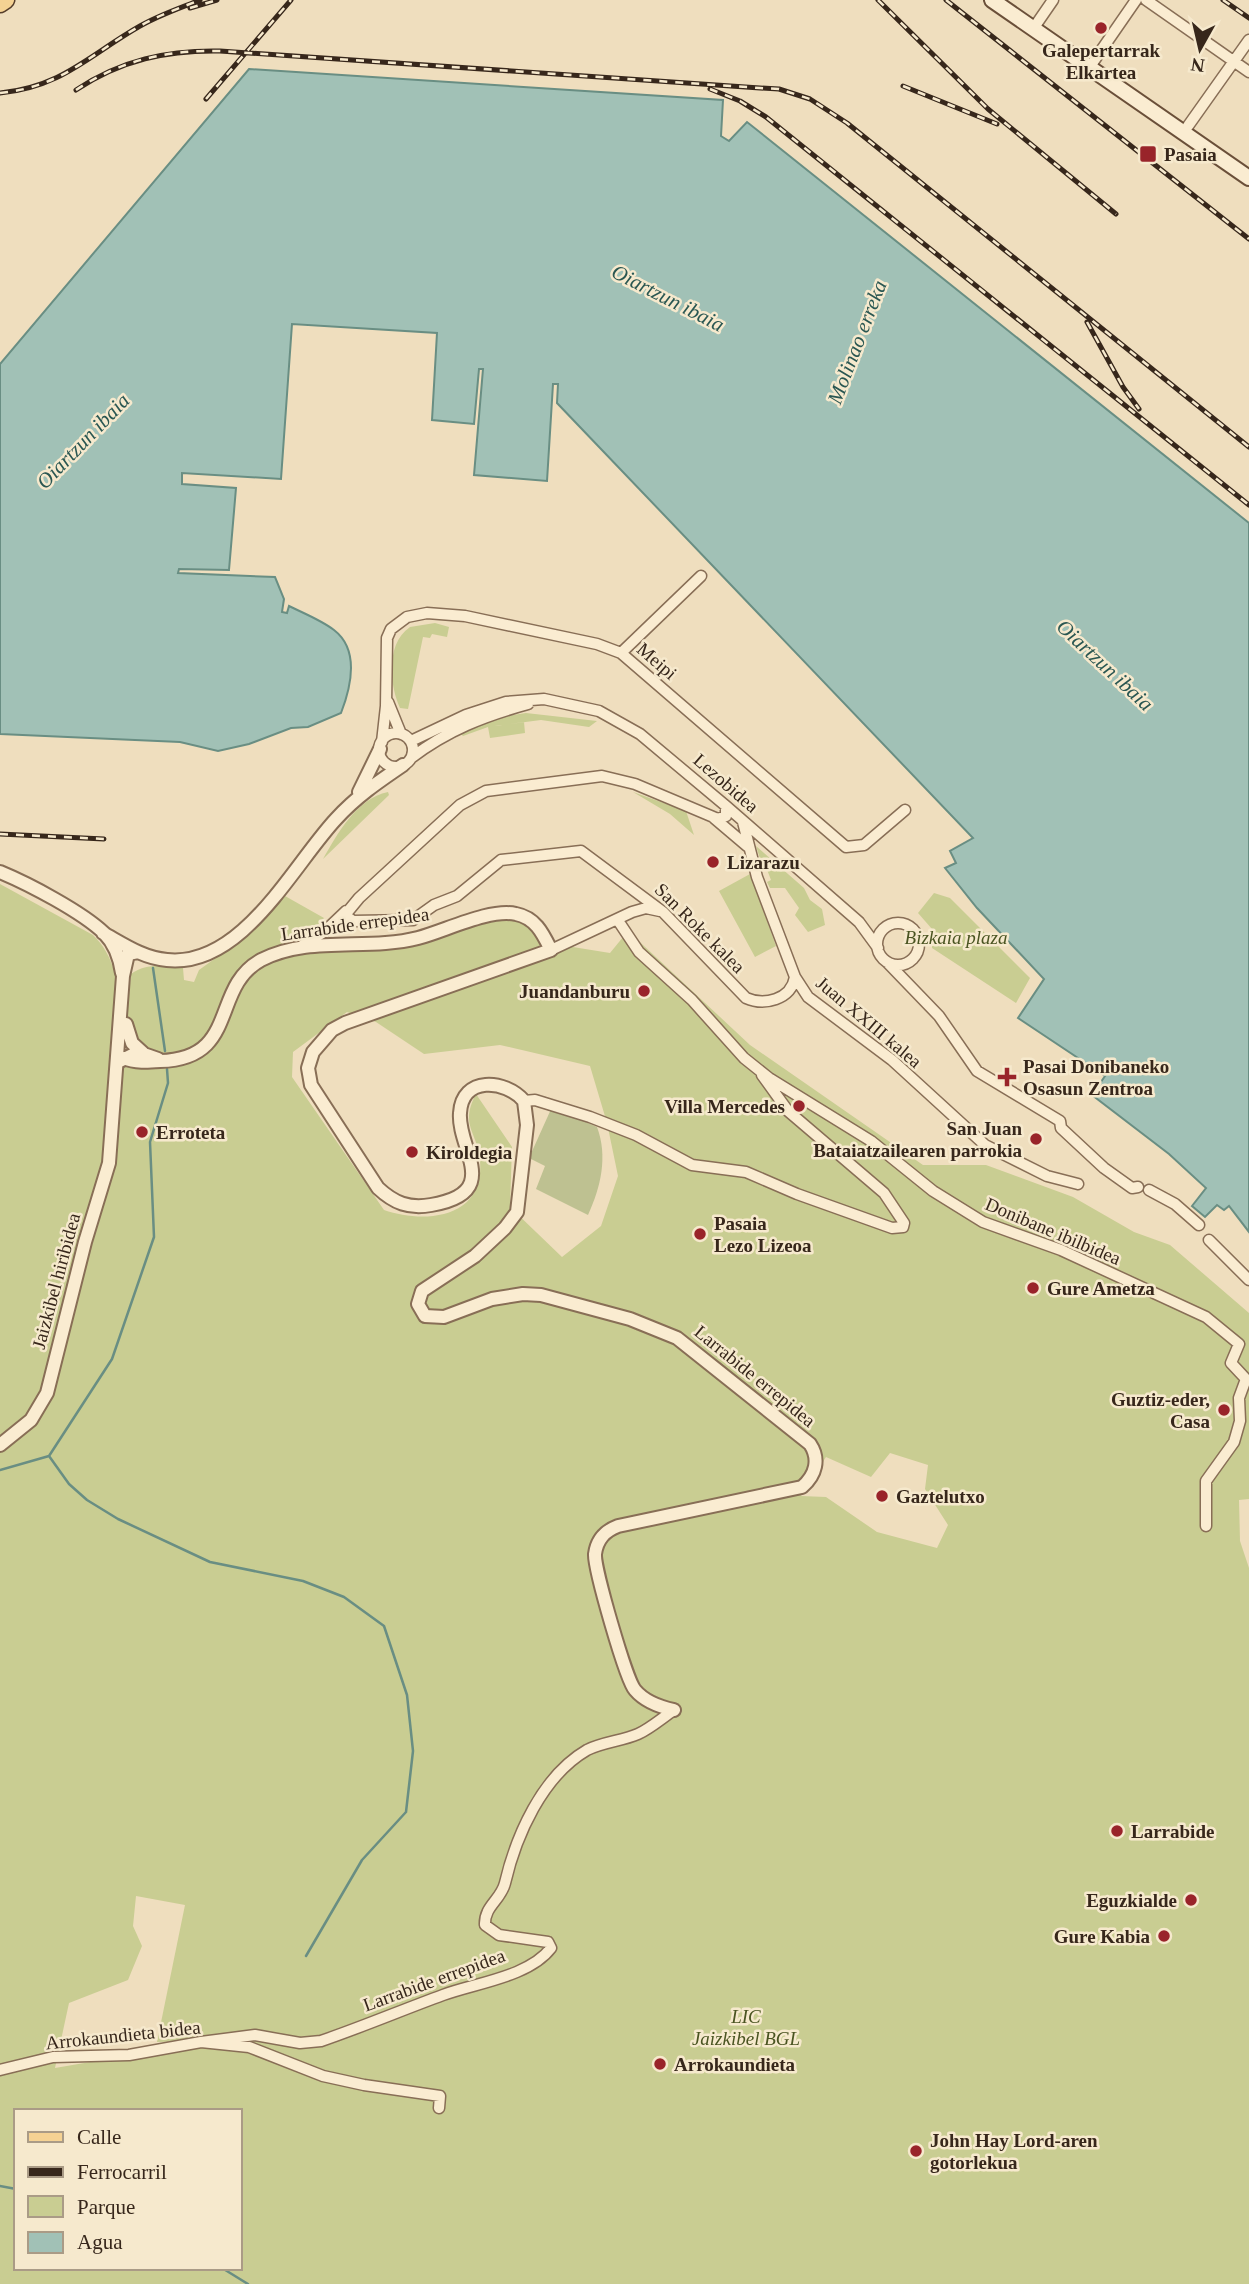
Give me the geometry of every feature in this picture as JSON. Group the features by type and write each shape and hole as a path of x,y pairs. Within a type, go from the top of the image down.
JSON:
{"main road":[{"path":"0,4 6,0"},
{"path":"992,0 1249,178"}],"street":[{"path":"1034,29 1053,0"},
{"path":"1089,68 1136,0"},
{"path":"1146,0 1249,72"},
{"path":"1188,126 1249,40"},
{"path":"621,653 701,576"},
{"name":"Meipi","path":"381,745 386,694 387,638 398,622 417,614 465,616 597,644 621,653 846,847 864,845 905,810"},
{"name":"Meipi","path":"386,694 401,734"},
{"name":"Lezobidea","path":"411,741 492,705 528,699 553,700 599,711 627,725 726,806 859,922 878,948"},
{"name":"Lezobidea","path":"407,762 463,725 500,711 553,700"},
{"path":"0,872 34,888 103,933 140,953 168,961 203,956 228,941 284,887 333,821 358,796 407,762 411,741 401,734 390,734 381,745 358,796"},
{"path":"381,745 386,763 407,762"},
{"path":"298,948 346,914 460,804 486,792 602,776 635,784 711,816 724,818 727,814 726,806"},
{"path":"711,816 747,846 750,836 760,836"},
{"name":"Juan XXIII kalea","path":"743,821 747,846 795,977 819,1007 892,1059 985,1145 1047,1176 1078,1184"},
{"name":"San Roke kalea","path":"346,914 353,921 413,920 457,896 501,860 575,850 591,856 663,912 742,995 751,1000 775,1000 793,987 795,977"},
{"path":"663,912 646,908 551,950 345,1023 323,1039 309,1061 312,1085 378,1188 390,1200 412,1207 446,1202 464,1191 473,1168 460,1112 468,1094 480,1085 497,1084 508,1087 524,1101 535,1100 636,1135 703,1169 726,1168 746,1172 797,1194 892,1228 903,1227 904,1223 884,1194 788,1111 758,1071"},
{"name":"Larrabide errepidea","path":"145,1058 165,1061 192,1056 213,1039 235,986 252,966 298,948 413,939 500,913 521,915 537,925 551,950"},
{"name":"Donibane ibilbidea","path":"617,919 639,952 692,1000 758,1071 850,1126 933,1191 983,1222 1061,1250 1206,1317 1239,1344 1231,1363 1246,1379 1239,1398 1240,1421 1234,1441 1206,1481 1206,1526"},
{"path":"859,922 886,927 899,923 909,926 916,933 919,943 917,953 909,962 897,965 886,961"},
{"path":"886,927 879,937 878,948 886,961 939,1016 984,1077 1060,1121 1061,1128 1104,1168 1132,1188 1138,1186"},
{"path":"103,933 117,953 123,976"},
{"path":"140,953 130,982 123,1026 132,1043 145,1058 131,1066 121,1066 123,976 128,954 140,953"},
{"name":"Jaizkibel hiribidea","path":"0,1445 24,1428 47,1393 85,1242 109,1163 121,1066"},
{"name":"Larrabide errepidea","path":"524,1101 527,1125 517,1212 505,1228 475,1256 422,1291 418,1304 425,1316 432,1319 443,1317 509,1296 541,1294 650,1326 690,1347 810,1444 815,1452 814,1472 802,1487 618,1526 609,1530 598,1543 597,1572 631,1684 654,1705 674,1710"},
{"path":"1149,1190 1187,1212 1199,1225"},
{"path":"1209,1240 1249,1280"},
{"name":"Larrabide errepidea","path":"201,2042 254,2035 300,2043 321,2041 445,1994 492,1982 542,1956 551,1948 548,1942 491,1933 485,1925 487,1910 504,1885 515,1843 542,1795 574,1759 604,1743 636,1735 674,1710"},
{"name":"Arrokaundieta bidea","path":"0,2070 53,2057 129,2055 201,2042 249,2047 323,2076 440,2096 439,2108"}],"green space":[{"path":"435,623 449,627 447,637 432,634 430,638 423,637 408,709 400,708 392,676 393,653 397,643 410,627"},
{"path":"526,713 597,721 589,727 541,720 524,722 525,733 490,738 488,727 463,736 459,732 499,717"},
{"path":"388,792 389,795 323,859 357,809"},
{"path":"633,792 686,811 694,835 670,814"},
{"path":"756,846 804,888 810,900 822,909 825,925 808,932 795,915 799,908 785,888 770,888 767,882 771,880 766,867 763,868"},
{"path":"750,874 776,946 755,957 719,891"},
{"name":"LIC Jaizkibel BGL","path":"0,884 93,935 104,948 112,963 118,995 117,1064 141,1052 126,1024 131,974 150,966 183,968 184,980 194,982 199,970 231,947 285,896 324,918 298,947 405,940 494,915 527,918 548,943 610,953 628,931 750,1045 923,1165 986,1165 1073,1197 1134,1232 1170,1245 1249,1313 1249,1499 1239,1500 1240,1541 1249,1568 1249,2284 0,2284","holes":["347,1012 376,1022 424,1054 500,1045 590,1066 607,1123 618,1176 601,1226 562,1257 510,1207 512,1147 476,1094 469,1114 480,1161 479,1180 473,1195 462,1206 433,1216 384,1210 292,1077 293,1052","890,1453 928,1465 925,1489 948,1525 937,1548 877,1532 826,1497 801,1496 826,1457 871,1477","136,1896 185,1905 157,2042 213,2041 55,2068 69,2003 128,1980 142,1946 133,1926"]},
{"name":"Bizkaia plaza","path":"934,893 950,898 1030,978 1016,1003 932,948 932,929 918,913"},
{"path":"552,1107 597,1127 602,1149 601,1171 588,1215 536,1189 545,1166 529,1158"}],"water":[{"path":"249,69 723,100 721,136 729,141 747,122 1249,523 1249,1232 1229,1206 1224,1210 1217,1205 1205,1217 1192,1206 1206,1188 1169,1154 1092,1095 1105,1076 1018,1018 1044,979 977,908 945,868 956,863 950,851 973,838 557,403 558,384 553,384 547,481 474,475 483,369 479,369 474,424 432,420 437,333 292,324 281,479 182,473 182,484 236,488 229,570 179,569 178,573 275,577 284,599 282,612 287,613 289,606 318,620 334,630 347,648 350,681 341,713 308,727 291,728 249,744 218,751 180,742 0,734 0,364"}],"waterway":[{"path":"153,968 165,1051"},
{"path":"0,1470 49,1456 112,1359 154,1237 150,1142 168,1083 167,1069"},
{"path":"49,1456 69,1484 87,1500 118,1519 210,1562 303,1581 344,1597 384,1626 407,1695 413,1751 406,1812 362,1860 306,1956"},
{"path":"0,2186 14,2189"},
{"path":"225,2270 248,2284"}],"railway":[{"path":"0,93 22,90 58,77 147,22 200,0"},
{"path":"190,8 217,0"},
{"path":"206,99 291,0"},
{"path":"878,0 988,109 1116,214"},
{"path":"946,0 1249,239"},
{"path":"1223,0 1249,18"},
{"path":"76,90 127,64 163,55 200,51 779,89 810,99 847,123 1249,447"},
{"path":"903,86 997,124"},
{"path":"710,89 740,101 766,117 1249,505"},
{"path":"1087,322 1123,387 1139,409"},
{"path":"0,834 104,839"}],"place":[{"name":"Galepertarrak Elkartea","path":"1101,28"},
{"name":"Pasaia","path":"1148,154"},
{"name":"Lizarazu","path":"713,862"},
{"name":"Juandanburu","path":"644,991"},
{"name":"Pasai Donibaneko Osasun Zentroa","path":"1007,1077"},
{"name":"Villa Mercedes","path":"799,1106"},
{"name":"Erroteta","path":"142,1132"},
{"name":"San Juan Bataiatzailearen parrokia","path":"1036,1139"},
{"name":"Kiroldegia","path":"412,1152"},
{"name":"Pasaia Lezo Lizeoa","path":"700,1234"},
{"name":"Gure Ametza","path":"1033,1288"},
{"name":"Guztiz-eder, Casa","path":"1224,1410"},
{"name":"Gaztelutxo","path":"882,1496"},
{"name":"Larrabide","path":"1117,1831"},
{"name":"Eguzkialde","path":"1191,1900"},
{"name":"Gure Kabia","path":"1164,1936"},
{"name":"Arrokaundieta","path":"660,2064"},
{"name":"John Hay Lord-aren gotorlekua","path":"916,2151"}],"water label":[{"name":"Oiartzun ibaia","path":"668,298"},
{"name":"Molinao erreka","path":"857,342"},
{"name":"Oiartzun ibaia","path":"83,441"},
{"name":"Oiartzun ibaia","path":"1105,665"}]}
